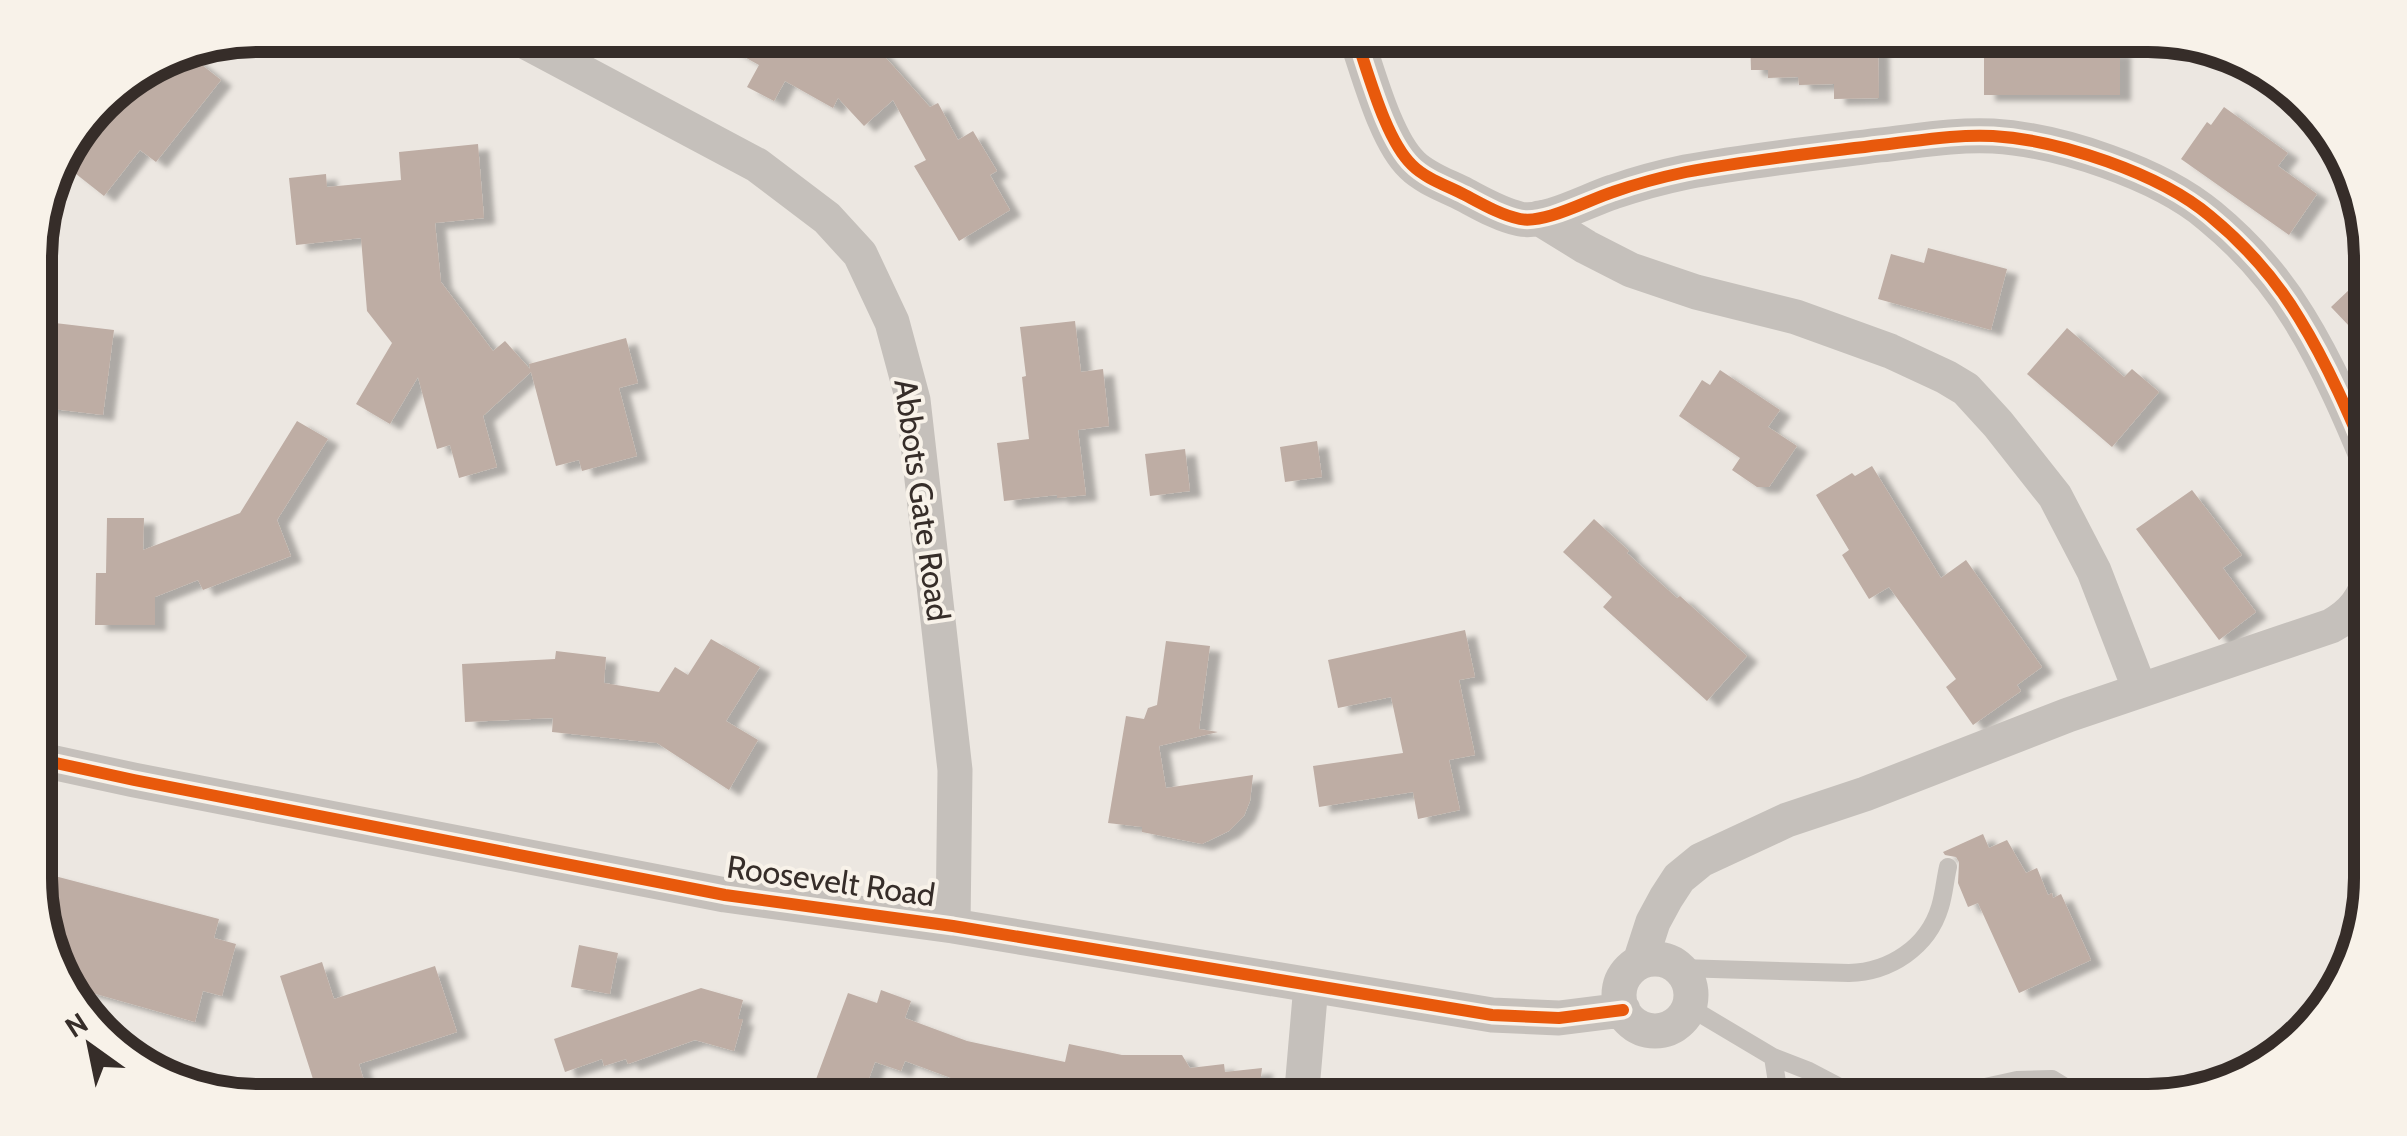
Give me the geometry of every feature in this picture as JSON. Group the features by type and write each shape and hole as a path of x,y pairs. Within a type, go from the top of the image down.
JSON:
{"street":[{"name":"Abbots Gate Road","path":"545,52 758,165 827,218 860,254 892,322 913,400 956,770 953,926"},
{"path":"1361,52 1382,114 1412,165 1495,210 1524,220 1685,172 1930,140 1992,136 2052,145 2095,158 2168,188 2209,215 2260,264 2299,316 2354,427"},
{"path":"1538,218 1631,270 1796,318 1890,351 1966,389 2055,496 2094,572 2140,690"},
{"path":"1640,962 1653,922 1666,898 1679,878 1701,860 1787,820 2068,715 2332,626 2354,610"},
{"name":"Roosevelt Road","path":"52,762 725,894 953,926 1492,1015 1558,1018 1623,1010"},
{"path":"1668,961 1680,968 1688,980 1692,994 1689,1007 1670,1028 1643,1029 1631,1022 1623,1010 1622,983 1629,970 1640,962 1668,961"},
{"path":"1302,1083 1310,984"}],"lane":[{"path":"1680,968 1869,972 1886,966 1907,954 1927,934 1940,908 1948,867"},
{"path":"1689,1007 1772,1057 1832,1083"},
{"path":"1772,1057 1777,1083"},
{"path":"2003,1083 2052,1079 2059,1083"}],"building":[{"path":"736,52 881,52 930,107 938,103 958,140 973,131 997,171 990,175 1010,210 959,241 914,166 926,160 893,100 864,126 838,98 833,108 785,81 774,101 747,87 759,65"},
{"path":"1750,52 1878,52 1879,98 1834,99 1834,84 1799,85 1798,77 1768,78 1768,70 1751,70"},
{"path":"1984,52 2120,52 2120,95 1984,95"},
{"path":"198,62 221,80 156,162 140,150 104,196 72,171 127,100 156,80"},
{"path":"2224,107 2288,153 2278,166 2317,194 2289,235 2181,159 2207,122 2211,125"},
{"path":"478,144 484,218 435,223 441,282 493,351 505,341 530,369 529,364 626,338 638,383 619,388 637,456 582,471 579,460 556,466 531,372 483,416 497,467 459,478 450,445 437,449 418,377 390,424 356,404 392,343 367,311 361,238 296,245 289,178 326,174 327,187 401,180 399,152"},
{"path":"1928,248 2007,269 1991,330 1878,299 1891,254 1924,263"},
{"path":"2354,285 2354,331 2331,307"},
{"path":"1075,321 1081,372 1103,369 1109,426 1078,430 1086,495 1004,501 997,443 1029,439 1020,327"},
{"path":"55,323 114,330 103,415 53,409"},
{"path":"2067,328 2124,377 2132,369 2159,392 2112,447 2027,374"},
{"path":"1720,370 1780,410 1768,427 1797,446 1769,487 1757,487 1732,470 1740,458 1679,416 1702,380 1710,385"},
{"path":"297,421 328,439 277,520 291,556 203,590 198,580 155,597 155,625 95,625 96,573 106,573 107,518 144,518 143,550 240,513"},
{"path":"1317,441 1322,477 1285,482 1280,447"},
{"path":"1185,449 1190,491 1150,496 1145,454"},
{"path":"1872,466 1941,578 1966,560 2042,667 2017,685 2021,691 1973,725 1946,687 1956,679 1889,587 1869,599 1842,555 1849,550 1816,495"},
{"path":"2192,490 2242,555 2223,568 2256,612 2219,640 2136,529"},
{"path":"1594,519 1677,598 1680,596 1747,656 1707,701 1603,607 1612,597 1563,552"},
{"path":"1465,630 1475,677 1459,680 1475,755 1449,760 1460,810 1418,819 1413,792 1319,807 1313,766 1403,753 1391,697 1338,708 1328,660"},
{"path":"711,639 760,667 726,721 758,740 729,790 657,743 552,732 553,718 465,722 462,664 555,659 556,651 606,657 604,683 659,692 675,667 688,675"},
{"path":"1166,641 1210,646 1199,729 1218,732 1159,746 1166,788 1253,775 1244,816 1229,831 1202,844 1142,832 1142,827 1108,823 1126,716 1144,719 1148,708 1157,705"},
{"path":"1983,834 1989,848 2007,840 2026,873 2037,868 2048,895 2052,893 2053,898 2061,894 2091,960 2019,993 1978,903 1968,907 1958,883 1959,862 1943,852"},
{"path":"52,875 219,919 214,938 236,944 222,996 203,991 195,1022 140,1006 140,996 103,996 88,992 68,956 60,931"},
{"path":"579,945 618,953 610,994 571,987"},
{"path":"322,962 334,999 435,966 457,1032 359,1064 365,1084 315,1084 280,976"},
{"path":"701,988 743,1000 738,1019 743,1019 734,1051 695,1040 628,1064 626,1059 604,1066 602,1059 565,1072 554,1039"},
{"path":"881,990 911,1001 905,1018 967,1041 1065,1062 1069,1044 1122,1055 1182,1055 1190,1068 1224,1064 1225,1072 1262,1068 1260,1083 966,1084 905,1061 901,1071 875,1062 867,1084 814,1084 848,993 877,1003"}],"cycle path":[{"path":"1361,52 1386,122 1412,165 1437,182 1520,219 1554,215 1622,189 1686,172 1951,137 2019,139 2107,161 2189,200 2247,251 2290,304 2320,354 2354,427"},
{"path":"52,762 725,895 953,926 1492,1015 1559,1018 1623,1010"}]}
